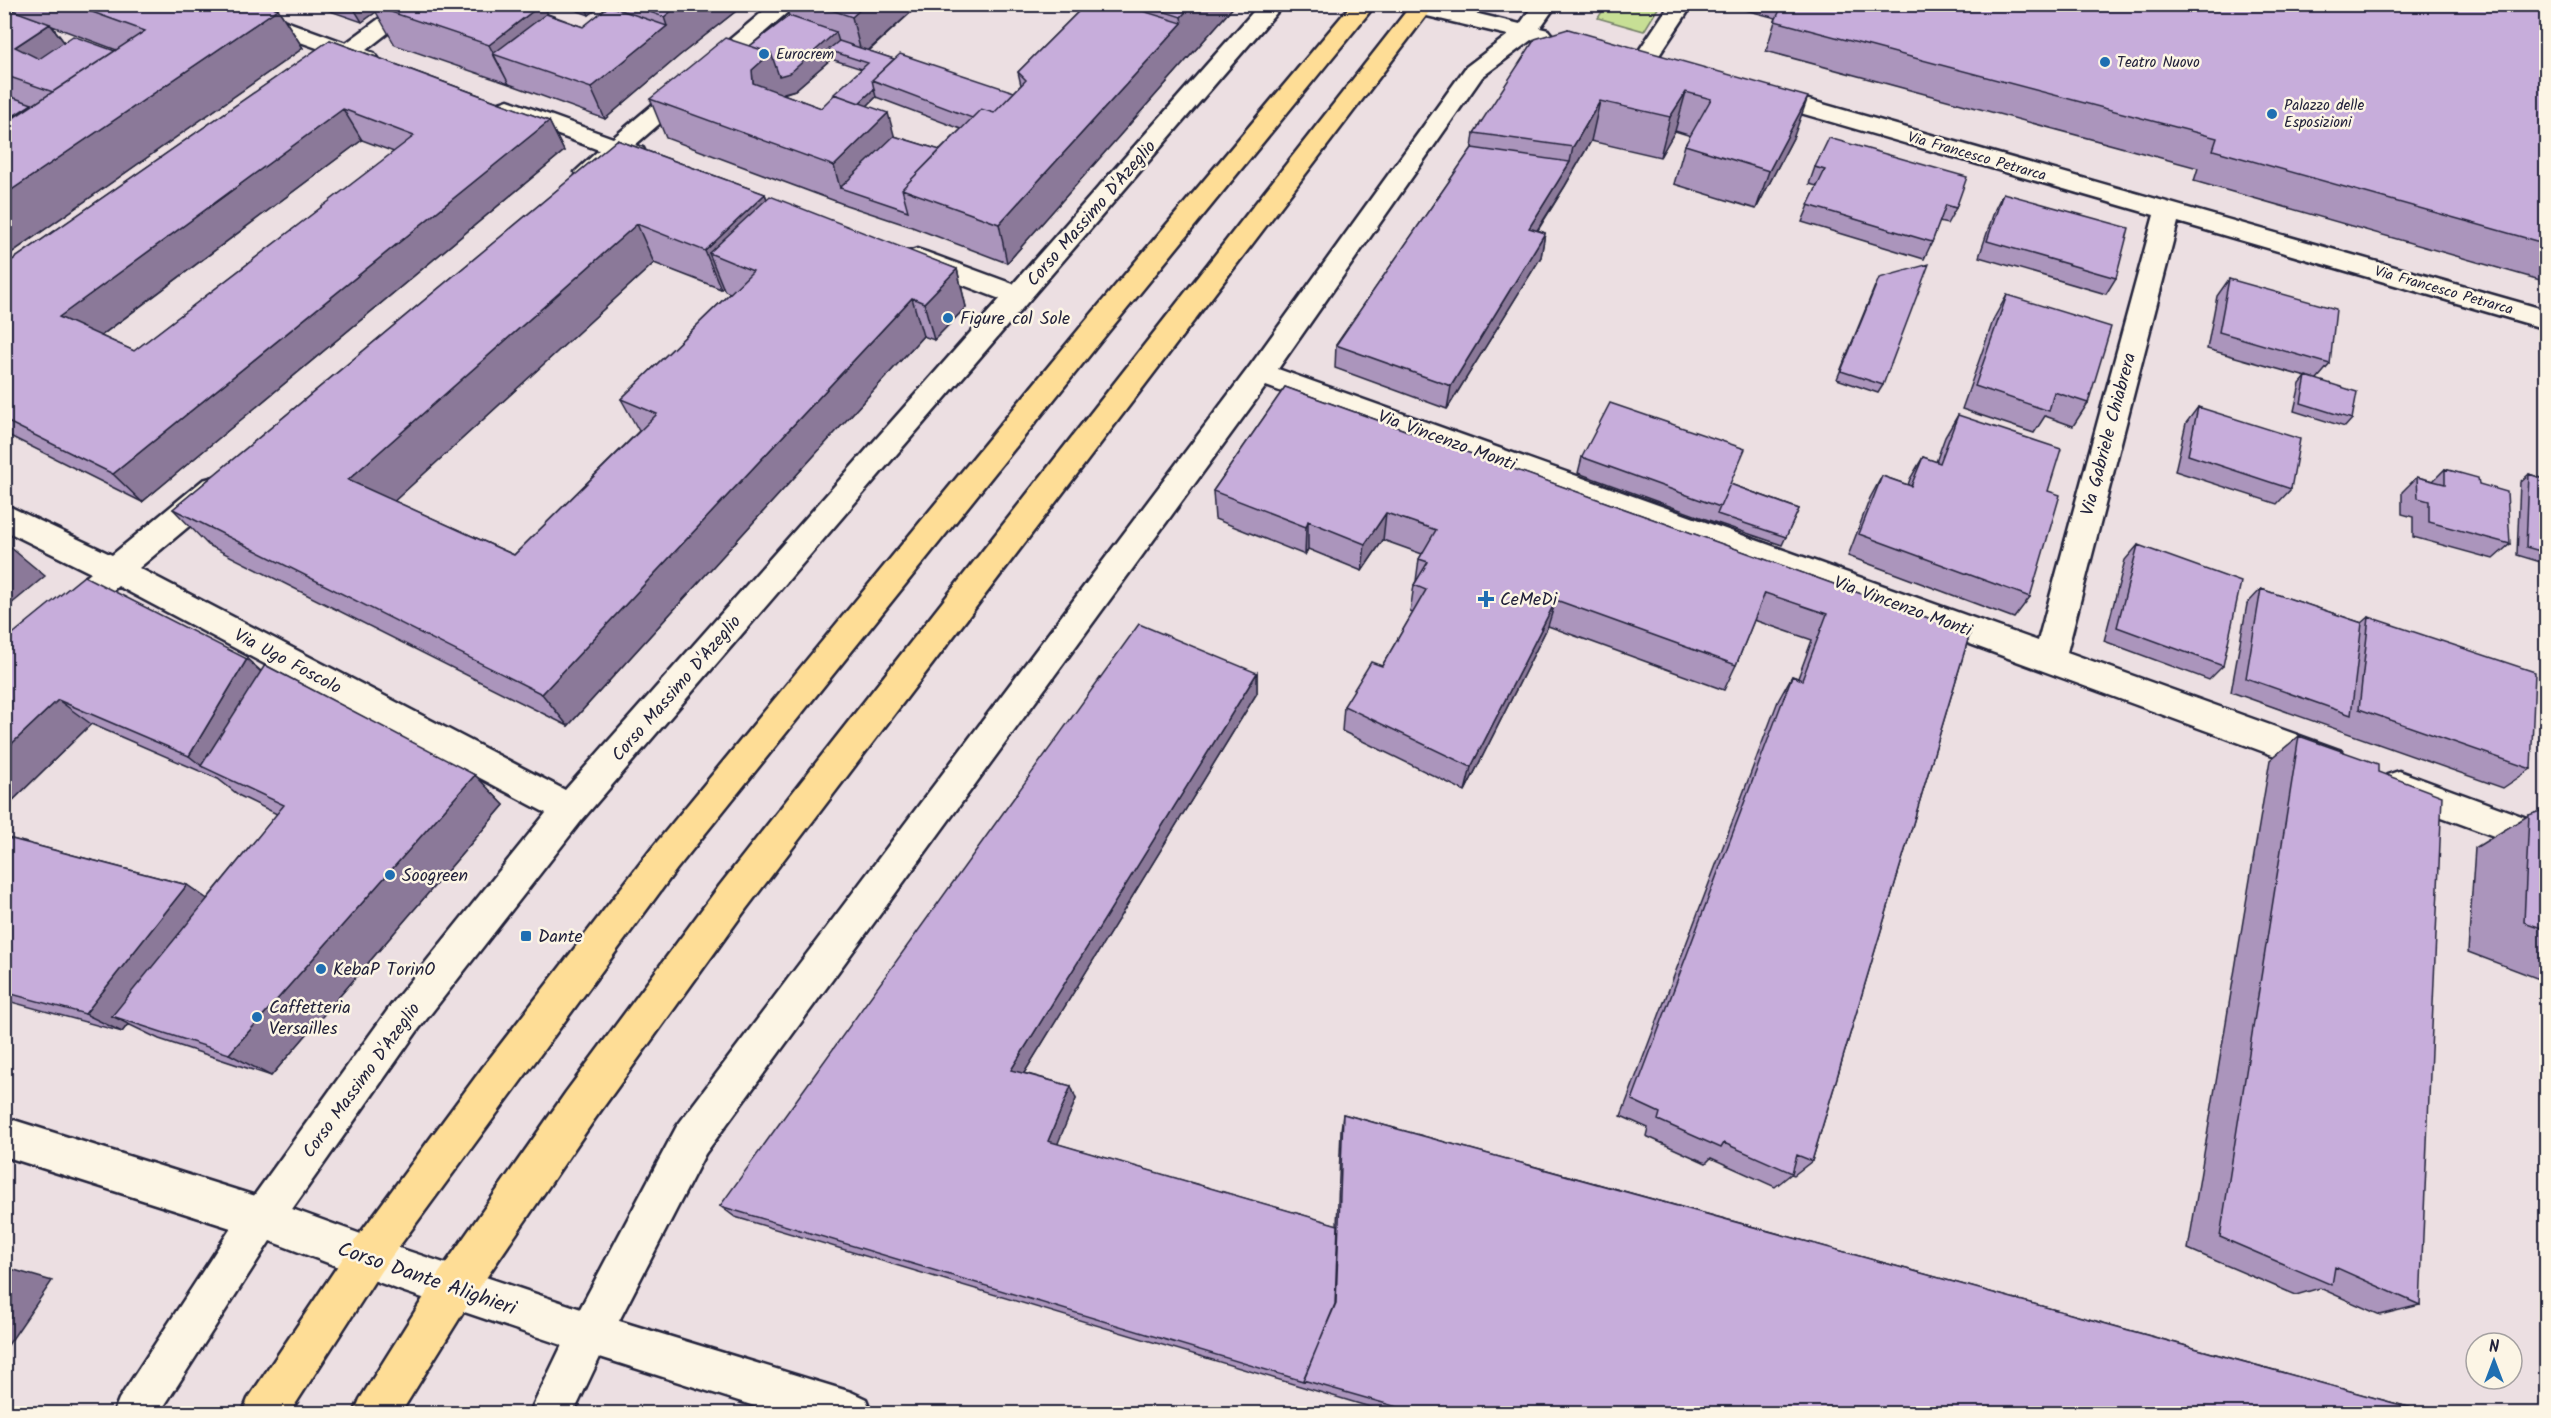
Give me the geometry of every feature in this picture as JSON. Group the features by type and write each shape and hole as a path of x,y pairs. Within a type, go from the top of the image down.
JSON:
{"main road":[{"path":"263,1413 367,1257 496,1080 664,859 1099,324 1365,4"},
{"path":"375,1413 454,1288 579,1106 733,897 1417,6"}],"street":[{"path":"216,4 386,65"},
{"path":"319,73 414,4"},
{"path":"572,186 786,4"},
{"name":"Corso Massimo D'Azeglio","path":"134,1413 262,1218 405,1017 570,809 1273,4"},
{"path":"550,1413 690,1140 1260,373 1474,72 1526,32 1546,4"},
{"path":"1674,69 1634,58 1654,49 1682,4"},
{"path":"1417,6 1558,38"},
{"name":"Via Francesco Petrarca","path":"1739,88 2547,319"},
{"path":"485,100 661,164"},
{"name":"Via Gabriele Chiabrera","path":"2049,659 2168,210"},
{"path":"895,250 1019,296"},
{"name":"Via Vincenzo Monti","path":"1260,373 2547,840"},
{"path":"4,663 234,471"},
{"name":"Via Ugo Foscolo","path":"4,516 116,571 570,809"},
{"name":"Corso Dante Alighieri","path":"4,1136 262,1218 454,1288 590,1333 851,1413"}],"green space":[{"path":"1607,4 1660,5 1644,31 1598,18"}],"building":[{"path":"70,4 265,4 278,9 4,195 4,124 145,31"},
{"path":"375,4 542,4 489,45 373,6"},
{"path":"627,4 680,4 664,17"},
{"path":"814,4 866,4 852,17"},
{"path":"1086,4 1120,4 1182,23 999,224 902,189 981,109 994,113 1026,80 1018,72"},
{"path":"1141,4 1193,4 1181,17"},
{"name":"Palazzo delle Esposizioni","path":"1783,4 2547,4 2547,244 2213,150 2217,138 1775,21"},
{"path":"609,6 667,26 591,88 493,54 546,14 583,27"},
{"path":"4,7 50,24 15,47 39,59 73,36 115,51 53,92 4,75"},
{"path":"789,16 836,32 790,73 779,76 771,53 750,46"},
{"path":"1568,29 1808,97 1769,171 1685,145 1711,99 1686,92 1670,117 1600,101 1573,147 1474,133 1535,39"},
{"path":"725,38 771,53 752,70 753,83 821,108 835,94 888,113 834,166 650,99"},
{"path":"330,40 549,121 113,474 4,420 4,266","holes":["343,109 414,136 134,351 59,317"]},
{"path":"839,41 894,59 872,80 874,89 859,103 834,94 868,63 828,50"},
{"path":"900,54 1014,92 994,113 981,109 972,118 872,80"},
{"path":"9,96 32,104 4,122 4,98"},
{"path":"894,136 940,150 902,189 908,211 840,188"},
{"path":"1829,138 1967,177 1956,208 1946,205 1932,242 1808,205 1825,170 1815,167"},
{"path":"617,140 765,194 705,251 637,224 348,480 514,555 657,414 621,399 753,271 709,253 770,196 957,269 924,303 912,298 542,694 173,509"},
{"path":"1472,148 1570,162 1529,228 1545,233 1451,386 1336,345"},
{"path":"2003,193 2129,228 2116,278 1987,241"},
{"path":"1929,264 1883,385 1841,371 1879,278"},
{"path":"2229,279 2336,309 2330,364 2219,332"},
{"path":"2007,295 2111,327 2088,403 2054,392 2049,411 1975,386"},
{"path":"2306,376 2357,392 2352,419 2301,403"},
{"path":"1285,387 1970,633 1812,1161 1797,1155 1792,1173 1724,1143 1721,1148 1658,1120 1660,1113 1632,1100 1792,676 1802,680 1827,614 1765,593 1736,665 1556,600 1471,767 1344,706 1371,662 1382,666 1426,590 1414,585 1428,562 1419,559 1436,530 1386,513 1365,544 1308,521 1306,527 1213,491"},
{"path":"1610,403 1745,449 1720,507 1582,457"},
{"path":"2198,407 2300,439 2291,489 2188,455"},
{"path":"1958,415 2061,449 2048,491 2060,495 2030,597 1859,534 1882,476 1911,486 1923,457 1940,463"},
{"path":"2445,469 2478,478 2479,484 2507,492 2510,544 2429,522 2429,501 2418,498 2417,477 2445,484"},
{"path":"2529,474 2547,480 2547,553 2526,547"},
{"path":"1730,484 1799,509 1786,537 1717,514"},
{"path":"2138,545 2241,582 2223,666 2117,627"},
{"path":"84,576 247,659 189,756 58,700 4,751 4,641"},
{"path":"2261,589 2362,623 2351,715 2246,678"},
{"path":"2369,617 2535,672 2531,769 2359,709"},
{"path":"1139,624 1257,673 1011,1070 1071,1086 1048,1141 1338,1225 1335,1304 1303,1381 720,1206"},
{"path":"265,665 475,775 229,1054 112,1016 284,805 201,766"},
{"path":"2299,736 2378,764 2378,772 2442,796 2420,1305 2335,1267 2332,1285 2220,1237"},
{"path":"2543,810 2547,812 2547,930 2524,922 2529,815"},
{"path":"4,837 187,885 85,1014 4,992"},
{"path":"1343,1114 2430,1413 1418,1413 1303,1380 1336,1303"}],"place":[{"name":"Eurocrem","path":"764,54"},
{"name":"Teatro Nuovo","path":"2105,62"},
{"name":"Palazzo delle Esposizioni","path":"2272,114"},
{"name":"Figure col Sole","path":"948,318"},
{"name":"CeMeDi","path":"1486,599"},
{"name":"Soogreen","path":"390,875"},
{"name":"Dante","path":"526,936"},
{"name":"KebaP TorinO","path":"321,969"},
{"name":"Caffetteria Versailles","path":"257,1017"}]}
